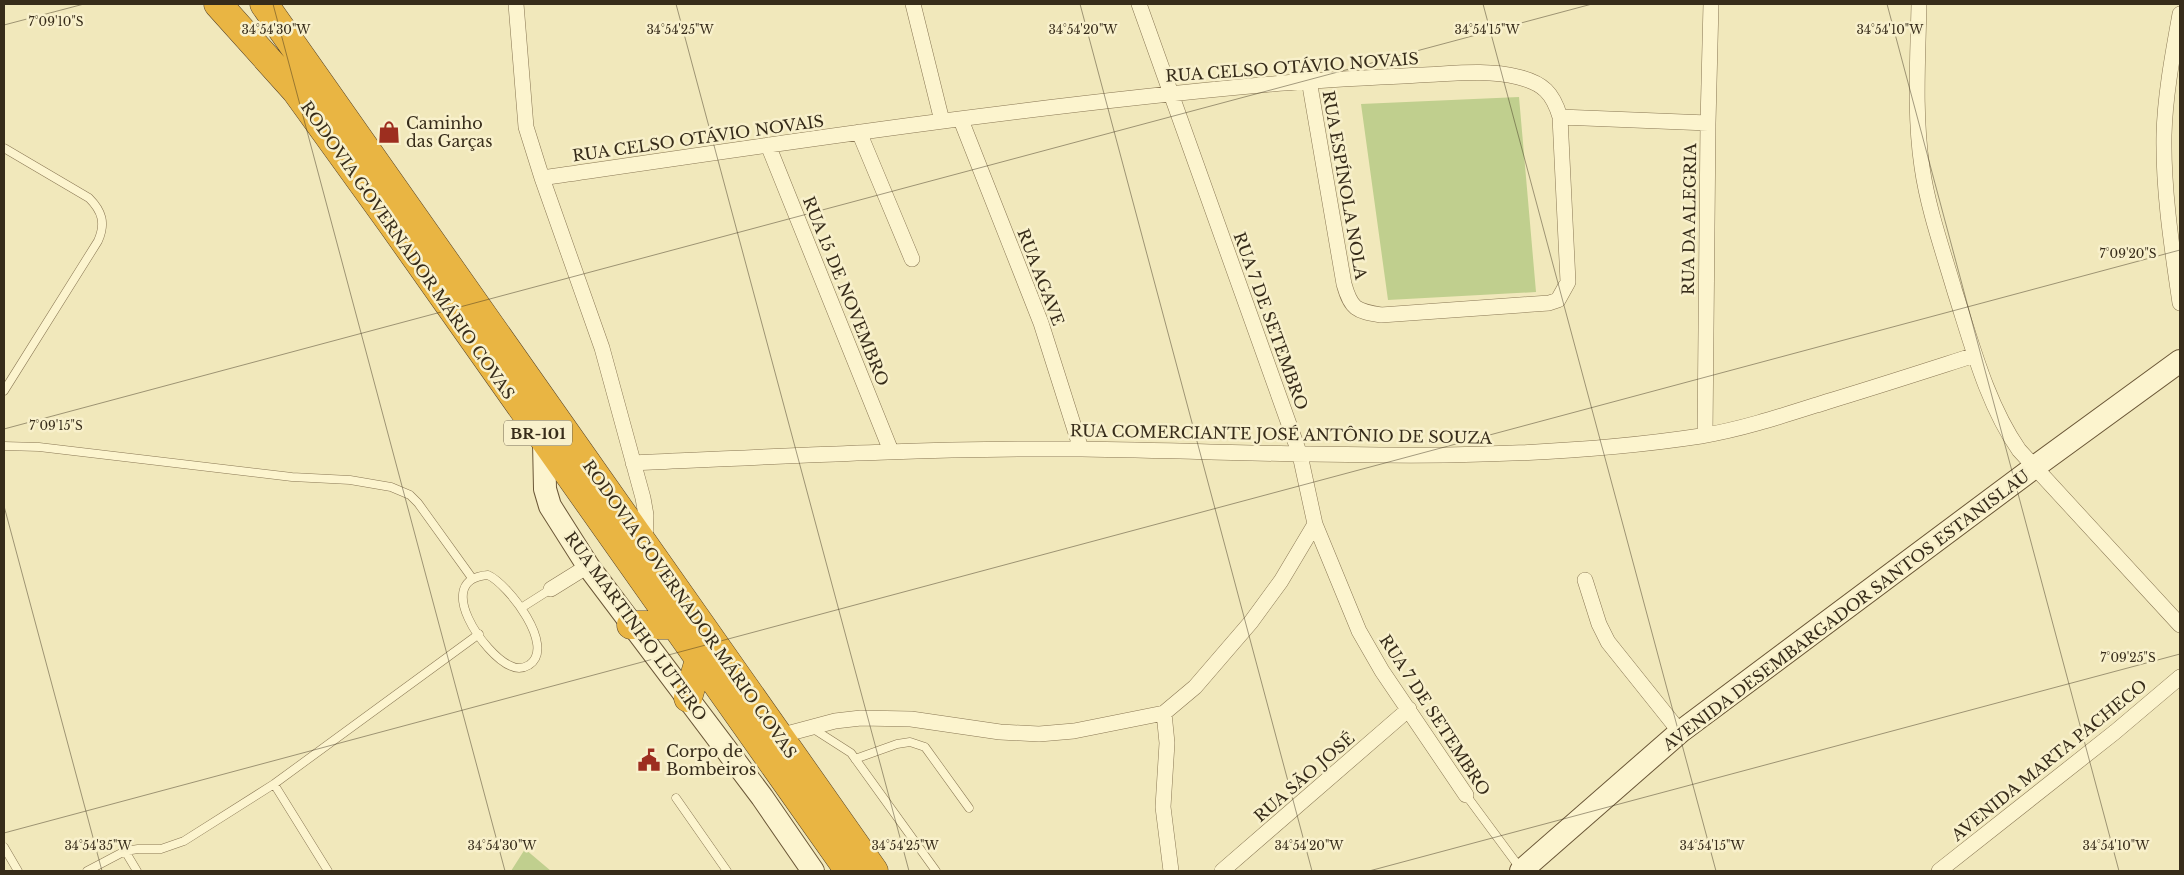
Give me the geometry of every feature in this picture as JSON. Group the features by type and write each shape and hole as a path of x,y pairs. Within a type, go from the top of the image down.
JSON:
{"highway":[{"name":"RODOVIA GOVERNADOR MÁRIO COVAS","path":"218,4 296,91 849,871"},
{"name":"RODOVIA GOVERNADOR MÁRIO COVAS","path":"264,4 874,871"},
{"path":"632,625 675,625"},
{"path":"688,698 699,660"}],"street":[{"path":"516,4 526,127 602,348 646,515 645,545"},
{"path":"913,4 942,121"},
{"name":"RUA 7 DE SETEMBRO","path":"1139,4 1300,455 1314,524 1360,631 1382,671 1466,795"},
{"name":"RUA DA ALEGRIA","path":"1704,436 1711,4"},
{"path":"1919,4 1918,120 1922,167 1936,228 1975,355 2006,431 2019,450 2036,466 2180,625"},
{"path":"2180,14 2171,65 2164,135 2166,190 2180,303"},
{"name":"RUA CELSO OTÁVIO NOVAIS","path":"542,178 859,132 1170,93 1309,80 1483,73 1516,76 1537,82 1549,90 1555,100 1560,117 1568,282"},
{"name":"RUA ESPÍNOLA NOLA","path":"1309,80 1344,284 1348,298 1354,308 1381,315 1549,304 1558,300 1568,282"},
{"path":"1560,117 1708,123"},
{"name":"RUA AGAVE","path":"961,120 1041,323 1081,449"},
{"path":"859,132 912,259"},
{"name":"RUA 15 DE NOVEMBRO","path":"768,145 891,451"},
{"name":"RUA COMERCIANTE JOSÉ ANTÔNIO DE SOUZA","path":"633,463 891,451 1081,449 1300,455 1492,455 1605,448 1704,436 1772,419 1975,355"},
{"name":"AVENIDA DESEMBARGADOR SANTOS ESTANISLAU","path":"1521,871 1680,732 2180,361"},
{"name":"RUA MARTINHO LUTERO","path":"544,442 545,489 550,506 588,566 762,796 813,871"},
{"path":"779,736 835,721 861,718 911,719 1000,732 1038,734 1083,729 1164,713 1195,687 1251,622 1281,581 1314,524"},
{"path":"551,589 588,566"},
{"path":"1586,580 1599,624 1608,642 1680,732"},
{"name":"AVENIDA MARTA PACHECO","path":"1939,871 2180,677"},
{"name":"RUA SÃO JOSÉ","path":"1222,871 1409,709"},
{"path":"1164,713 1167,743 1162,807 1171,871"}],"lane":[{"path":"4,148 90,198 100,209 103,219 102,231 98,240 4,391"},
{"path":"4,446 39,447 292,477 350,480 391,487 410,496 418,503 472,578"},
{"path":"488,575 495,578 512,594 521,608 536,643 534,661 527,666 518,668 510,666 499,658 478,634 464,609 462,591 472,578 488,575"},
{"path":"521,608 551,589"},
{"path":"87,871 125,852 172,847 274,784 478,634"},
{"path":"812,728 851,753 936,871"},
{"path":"855,758 910,742 925,747 968,808"},
{"path":"274,784 328,871"},
{"name":"RUA 7 DE SETEMBRO","path":"1466,795 1521,871"},
{"path":"676,798 727,871"},
{"path":"4,847 18,871"},
{"path":"125,852 137,871"}],"green space":[{"path":"1519,97 1536,292 1388,300 1361,104"},
{"path":"525,849 551,871 511,871"}],"place":[{"name":"Caminho das Garças","path":"389,132"},
{"name":"Corpo de Bombeiros","path":"649,760"}]}
